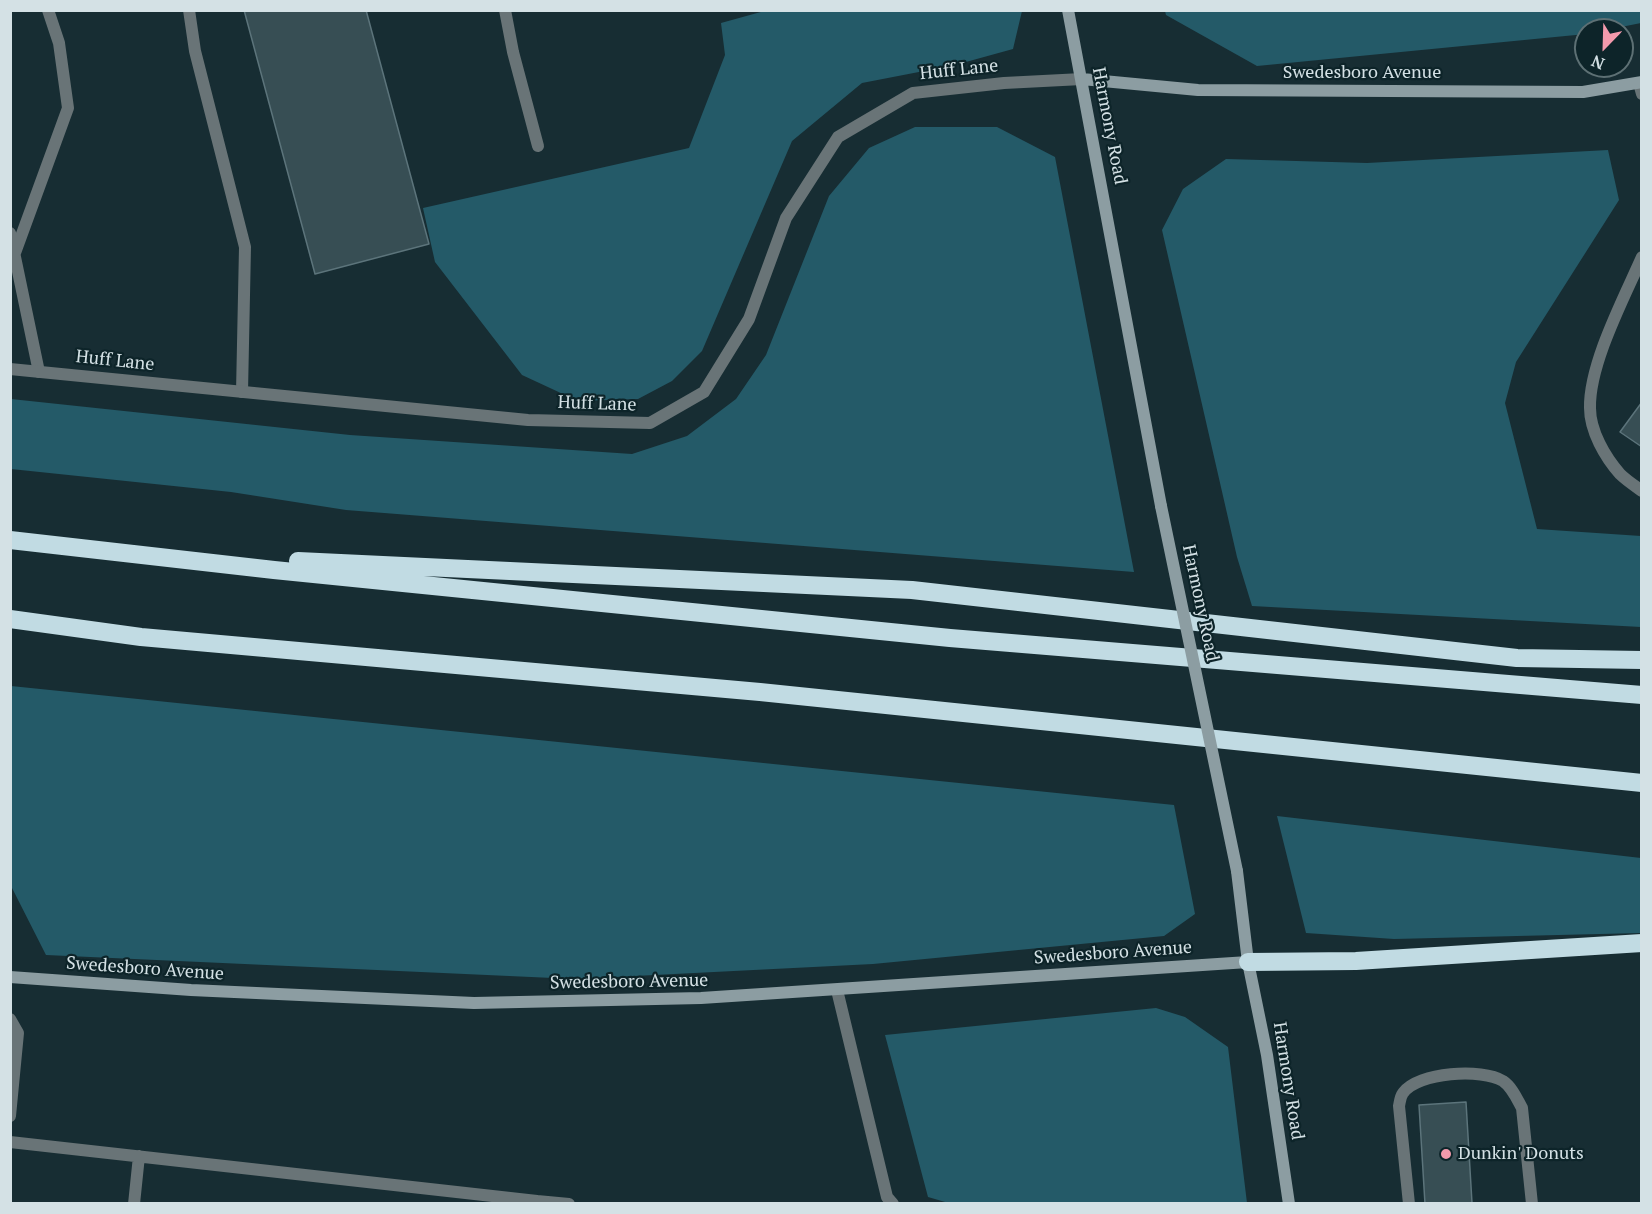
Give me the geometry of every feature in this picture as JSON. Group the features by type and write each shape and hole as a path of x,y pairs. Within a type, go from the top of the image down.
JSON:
{"highway":[{"path":"10,540 950,638 1641,695"},
{"path":"124,553 912,590 1517,658 1641,660"},
{"path":"10,619 141,638 760,692 1641,783"},
{"path":"1248,962 1356,961 1641,943"}],"main road":[{"name":"Harmony Road","path":"1068,10 1161,506 1237,871 1248,962 1267,1055 1289,1203"},
{"name":"Swedesboro Avenue","path":"1082,79 1198,90 1583,92 1641,86"},
{"name":"Swedesboro Avenue","path":"10,977 191,990 474,1003 701,999 1248,962"}],"street":[{"path":"15,253 68,108 59,43 48,10"},
{"path":"189,10 195,51 245,247 242,392"},
{"path":"505,10 513,52 538,146"},
{"name":"Huff Lane","path":"10,369 528,420 650,423 704,392 749,319 786,218 838,137 913,93 1004,83 1082,79"},
{"path":"10,233 39,372"},
{"path":"1641,257 1594,373 1589,409 1598,441 1621,475 1641,491"},
{"path":"837,990 887,1197 893,1203"},
{"path":"10,1019 18,1033 10,1116"},
{"path":"1409,1203 1399,1106 1401,1095 1411,1085 1428,1078 1449,1074 1485,1076 1504,1082 1515,1095 1522,1108 1532,1203"},
{"path":"10,1142 537,1202 570,1203"},
{"path":"134,1203 139,1156"}],"shaded area":[{"path":"768,10 1022,11 1013,49 955,65 862,83 792,141 702,351 672,381 638,399 578,401 522,375 435,262 423,208 689,148 725,55 721,23"},
{"path":"1641,10 1641,23 1634,24 1634,18 1574,18 1574,35 1257,66 1166,15 1165,11"},
{"path":"915,127 997,127 1055,157 1134,572 346,510 231,492 11,469 11,399 350,435 632,454 687,436 736,399 766,355 829,196 869,148"},
{"path":"1608,150 1619,200 1516,362 1505,403 1537,529 1641,536 1641,627 1252,606 1237,557 1162,230 1183,189 1226,159 1367,163"},
{"path":"11,686 1174,805 1195,914 1164,936 873,964 575,979 46,955 11,886"},
{"path":"1277,816 1641,858 1641,933 1394,939 1306,933"},
{"path":"1156,1008 1185,1017 1228,1047 1247,1203 952,1204 928,1197 885,1035"}],"building":[{"path":"244,10 366,10 429,244 315,274"},
{"path":"1642,402 1642,447 1620,432"},
{"name":"Dunkin' Donuts","path":"1466,1102 1472,1203 1425,1204 1419,1105"}],"place":[{"name":"Dunkin' Donuts","path":"1446,1154"}]}
